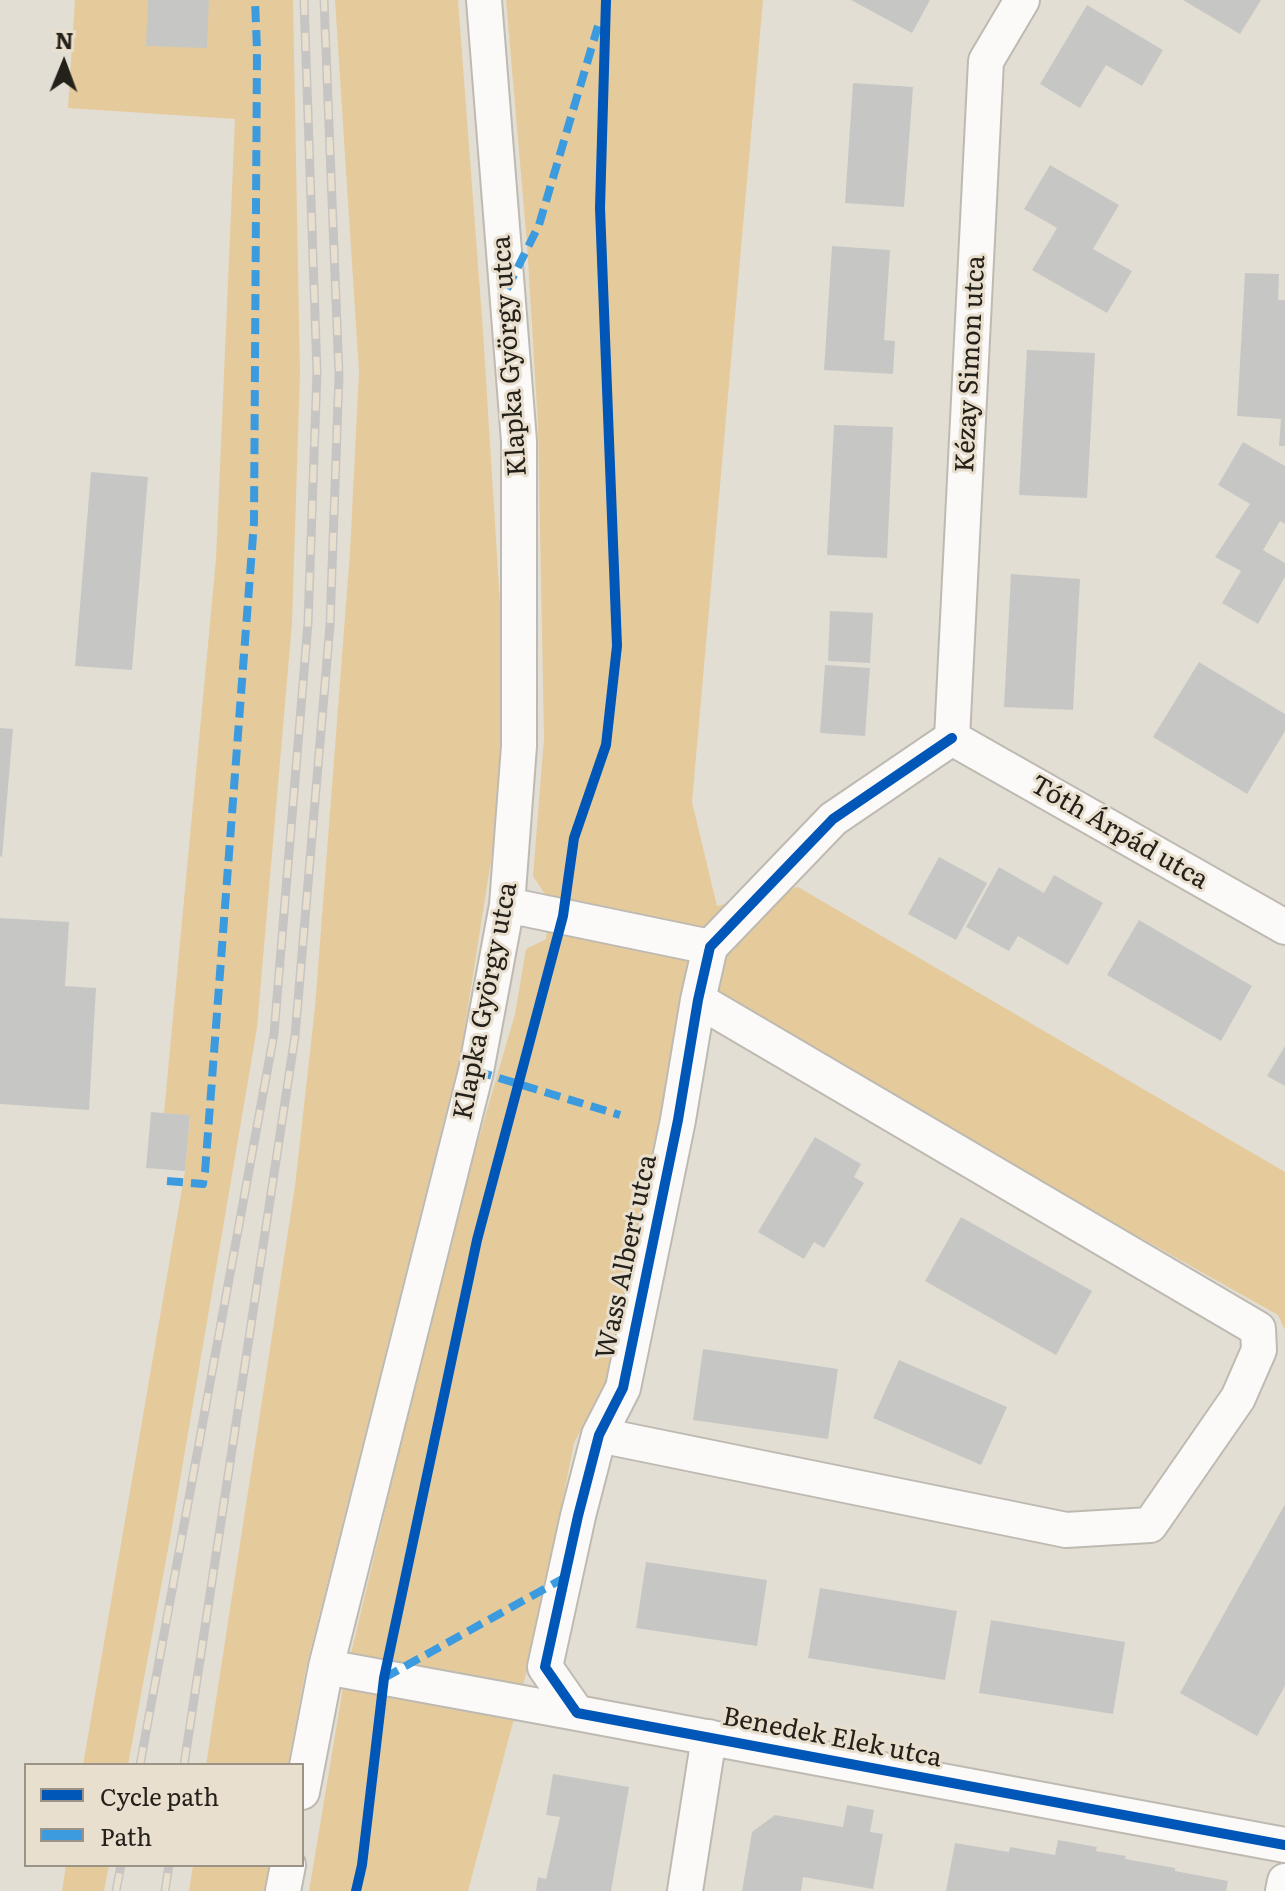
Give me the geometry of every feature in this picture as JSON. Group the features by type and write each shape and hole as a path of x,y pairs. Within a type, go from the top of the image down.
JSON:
{"street":[{"name":"Klapka György utca","path":"304,1782 326,1667 476,1071 507,905 519,746 519,441 484,0"},
{"name":"Kézay Simon utca","path":"952,738 986,61 1022,0"},
{"path":"507,905 710,947 833,819 952,738"},
{"name":"Tóth Árpád utca","path":"952,738 1285,926"},
{"name":"Wass Albert utca","path":"577,1713 545,1667 599,1435 623,1388 710,947"},
{"path":"599,1435 1066,1530 1150,1525 1238,1398 1272,1357 1258,1329 698,1000"},
{"name":"Benedek Elek utca","path":"326,1667 1285,1845"},
{"path":"685,1891 709,1737"},
{"path":"283,1891 288,1867"},
{"path":"1283,1891 1285,1881"}],"shaded area":[{"path":"75,0 293,0 300,373 292,623 257,1028 128,1763 83,1763 185,1171 190,1116 164,1113 216,559 235,119 68,108"},
{"path":"335,0 458,0 509,747 460,1057 306,1668 288,1763 206,1763 295,1186 315,1007 350,552 359,372"},
{"path":"506,0 763,0 692,802 717,906 798,887 1285,1172 1285,1330 1278,1315 687,983 630,1281 608,1378 574,1443 534,1644 468,1891 309,1891 343,1687 451,1234 515,1014 526,949 546,939 550,902 533,876 544,738 538,425 527,244"},
{"path":"66,1867 109,1867 104,1891 62,1891"},
{"path":"193,1867 270,1867 265,1891 189,1891"}],"building":[{"path":"148,0 209,0 207,48 146,46"},
{"path":"851,0 930,0 912,33"},
{"path":"1183,0 1261,0 1240,34"},
{"path":"1087,5 1163,50 1142,86 1106,65 1080,108 1040,84"},
{"path":"853,83 913,87 904,207 845,203"},
{"path":"1050,165 1119,205 1093,249 1132,271 1107,313 1032,270 1057,228 1024,209"},
{"path":"832,246 890,250 884,340 895,341 893,374 824,370"},
{"path":"1245,273 1279,274 1278,300 1285,300 1285,446 1279,446 1281,419 1237,416"},
{"path":"1027,350 1095,353 1087,498 1019,495"},
{"path":"834,425 893,427 887,558 827,555"},
{"path":"1243,442 1285,466 1285,524 1280,521 1263,550 1285,563 1285,577 1258,624 1222,603 1241,571 1215,557 1250,504 1218,485"},
{"path":"91,472 148,477 132,670 75,666"},
{"path":"1011,574 1080,579 1073,710 1004,707"},
{"path":"830,611 873,613 870,663 828,661"},
{"path":"1199,662 1285,714 1285,731 1247,794 1153,737"},
{"path":"825,665 870,668 865,736 820,733"},
{"path":"0,728 13,729 2,857 0,856"},
{"path":"939,857 987,883 956,940 908,914"},
{"path":"999,867 1044,893 1054,875 1103,903 1068,965 1018,936 1009,951 966,927"},
{"path":"0,918 69,922 65,986 96,988 89,1110 0,1104"},
{"path":"1139,920 1252,986 1221,1041 1107,975"},
{"path":"1285,1046 1285,1086 1267,1076"},
{"path":"151,1112 190,1115 185,1171 146,1168"},
{"path":"815,1137 861,1164 854,1177 864,1183 824,1248 814,1242 804,1259 758,1232"},
{"path":"961,1217 1092,1291 1056,1355 925,1281"},
{"path":"703,1349 838,1369 828,1439 693,1420"},
{"path":"899,1360 1007,1407 981,1465 873,1418"},
{"path":"1285,1504 1285,1686 1257,1736 1180,1693"},
{"path":"646,1562 767,1580 757,1646 636,1628"},
{"path":"820,1588 957,1611 945,1680 808,1658"},
{"path":"991,1620 1125,1642 1113,1714 979,1693"},
{"path":"553,1774 629,1787 611,1891 536,1891 538,1877 546,1879 560,1817 546,1815"},
{"path":"847,1805 874,1810 870,1832 883,1834 873,1889 803,1877 801,1891 742,1891 752,1832 775,1815 843,1827"},
{"path":"1058,1840 1097,1847 1096,1851 1126,1856 1125,1859 1228,1881 1226,1891 946,1891 955,1843 1009,1852 1010,1847 1055,1855"}],"railway":[{"path":"140,1763 274,1034 308,623 317,372 304,0"},
{"path":"184,1763 295,1036 330,625 339,375 324,0"},
{"path":"116,1891 121,1867"},
{"path":"165,1891 169,1867"}],"marked path":[{"path":"167,1181 203,1184 205,1172 254,522 255,0"},
{"path":"507,289 539,225 598,26"},
{"path":"476,1071 620,1115"},
{"path":"384,1678 564,1578"}],"cycle path":[{"path":"356,1891 362,1865 384,1678 477,1240 563,916 574,838 606,745 617,646 600,208 606,0"},
{"path":"952,738 833,819 710,947 623,1388 599,1435 545,1667 577,1713 1285,1845"}]}
